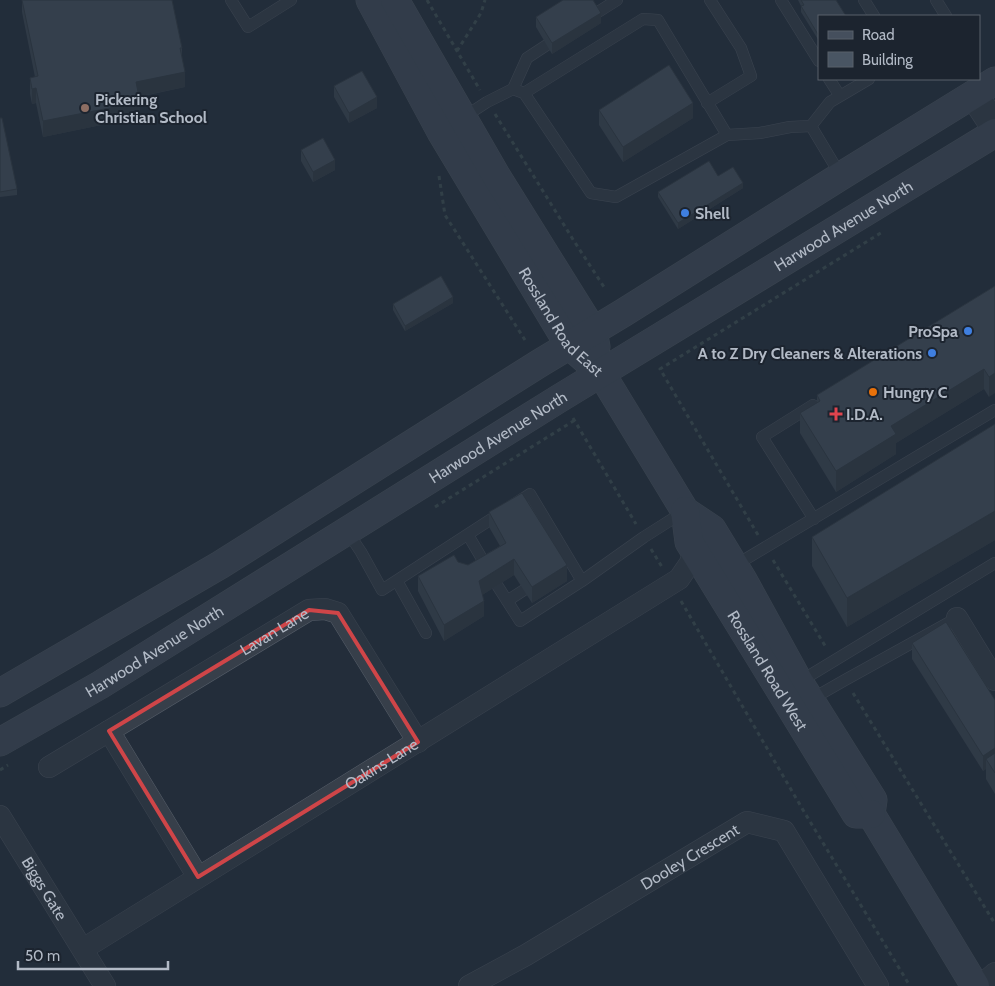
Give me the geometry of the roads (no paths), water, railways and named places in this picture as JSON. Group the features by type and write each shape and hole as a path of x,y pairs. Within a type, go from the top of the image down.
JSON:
{"main road":[{"name":"Rossland Road East","path":"370,0 441,132 569,345 601,373"},
{"name":"Rossland Road East","path":"395,0 497,177 593,331 601,373"},
{"path":"0,692 220,565 985,85"},
{"name":"Harwood Avenue North","path":"0,742 100,685 560,398 995,133"},
{"name":"Rossland Road West","path":"601,373 685,512 689,542 714,583 856,814 871,814"},
{"name":"Rossland Road West","path":"685,512 712,529 805,691 873,800 871,814 976,986"}],"street":[{"path":"985,85 995,127"},
{"name":"Oakins Lane","path":"83,949 675,582 690,563 694,550"},
{"path":"675,582 698,580 714,583"},
{"name":"Lavan Lane","path":"49,767 309,610 325,609 338,613 418,742"},
{"path":"957,618 995,680"},
{"path":"109,731 198,877"},
{"name":"Biggs Gate","path":"0,816 105,986"},
{"name":"Dooley Crescent","path":"469,986 526,955 747,822 784,832 878,986"},
{"path":"980,986 995,973"}],"lane":[{"path":"231,0 248,27 291,0"},
{"path":"464,117 512,89 527,58 617,0"},
{"path":"707,102 751,76 741,48 710,0"},
{"path":"781,0 818,59"},
{"path":"864,0 873,15"},
{"path":"936,0 945,15"},
{"path":"524,93 644,20 658,20 727,135"},
{"path":"830,80 840,96"},
{"path":"512,89 524,93 591,193 616,197 727,135 760,133 790,127 811,126 830,102 867,80"},
{"path":"811,126 841,176"},
{"path":"814,519 762,437 820,401"},
{"path":"734,566 995,410"},
{"path":"347,531 382,590 530,494 582,581"},
{"path":"497,585 520,621 582,581 644,537 685,512"},
{"path":"535,528 546,522"},
{"path":"468,535 485,565 495,552"},
{"path":"560,569 571,562"},
{"path":"805,691 995,563"},
{"path":"397,581 426,633"},
{"path":"507,601 524,590"},
{"path":"805,691 845,680 957,618"}],"place":[{"name":"Pickering Christian School","path":"85,108"},
{"name":"Shell","path":"685,213"},
{"name":"ProSpa","path":"968,331"},
{"name":"A to Z Dry Cleaners & Alterations","path":"932,353"},
{"name":"Hungry C","path":"873,392"},
{"name":"I.D.A.","path":"836,414"}]}
